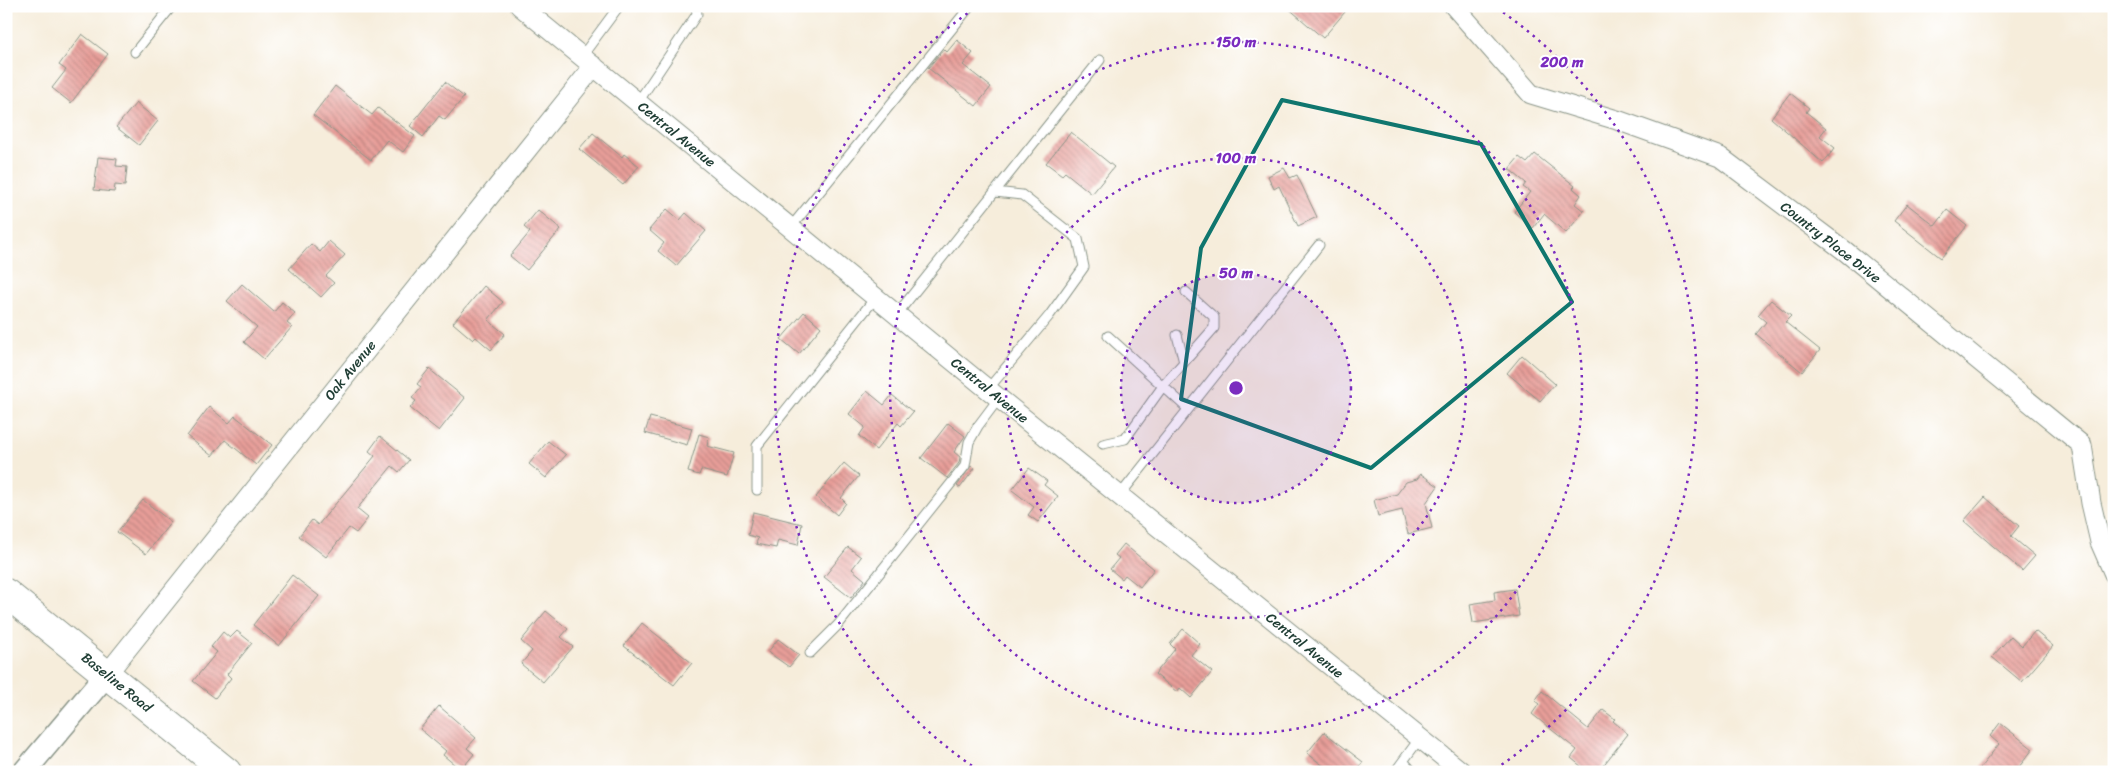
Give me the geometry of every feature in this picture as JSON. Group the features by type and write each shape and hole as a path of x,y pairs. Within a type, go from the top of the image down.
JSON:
{"main road":[{"name":"Baseline Road","path":"6,593 227,772"}],"street":[{"name":"Central Avenue","path":"520,6 994,394 1462,772"},
{"name":"Country Place Drive","path":"1454,6 1531,94 1617,120 1720,157 1845,251 2082,445 2091,502 2100,542 2114,574"},
{"name":"Oak Avenue","path":"107,674 588,61"},
{"path":"24,772 107,674"}],"lane":[{"path":"135,52 172,6"},
{"path":"588,61 620,6"},
{"path":"638,102 697,14 696,6"},
{"path":"791,227 968,9 964,6"},
{"path":"897,314 1100,60"},
{"path":"810,653 838,625 965,466 969,442 994,394 1084,267 1078,239 1022,195 995,192"},
{"path":"1120,495 1319,245"},
{"path":"1103,444 1125,439 1164,386 1214,328 1214,317 1186,292"},
{"path":"757,490 756,446 876,297"},
{"path":"1177,335 1184,362"},
{"path":"1108,336 1188,409"},
{"path":"1394,772 1420,738"},
{"path":"1403,761 1413,772"}],"highlighted area":[{"path":"1282,100 1481,144 1572,302 1371,468 1181,399 1201,248"}],"building":[{"path":"1286,6 1350,6 1323,38"},
{"path":"82,34 108,54 71,103 52,88 66,70 59,65"},
{"path":"957,40 973,53 963,65 991,87 976,106 928,68 944,49 947,52"},
{"path":"445,82 464,97 445,120 439,116 423,137 410,126"},
{"path":"335,86 372,115 378,108 415,136 403,152 387,140 371,160 313,115"},
{"path":"1790,93 1809,108 1806,112 1826,128 1820,136 1835,148 1823,163 1771,118"},
{"path":"136,103 158,121 139,145 116,127"},
{"path":"1071,132 1114,167 1092,194 1065,172 1062,175 1046,163"},
{"path":"593,133 622,157 624,154 639,166 623,185 579,149"},
{"path":"1535,154 1575,186 1573,188 1581,195 1575,204 1584,211 1566,233 1544,214 1533,228 1514,212 1530,192 1523,187 1526,183 1509,169 1519,157 1527,163"},
{"path":"98,157 117,159 116,166 127,167 125,186 115,185 114,192 94,190"},
{"path":"1284,168 1290,178 1297,175 1317,217 1298,226 1279,186 1274,189 1268,176"},
{"path":"1907,204 1935,226 1947,210 1967,226 1941,258 1894,221"},
{"path":"667,209 680,220 686,213 706,231 676,266 658,251 664,243 649,230"},
{"path":"538,210 561,229 527,270 510,256 530,232 524,227"},
{"path":"329,241 345,255 326,276 334,283 321,297 289,269 311,244 320,252"},
{"path":"242,284 274,312 282,302 295,313 287,323 292,327 264,359 244,342 257,327 227,301"},
{"path":"484,286 503,302 488,320 505,334 491,350 476,337 473,340 453,323"},
{"path":"1771,300 1791,316 1785,322 1820,350 1802,372 1756,334 1766,322 1758,315"},
{"path":"804,312 821,327 799,354 781,339"},
{"path":"1522,355 1555,384 1540,401 1507,373"},
{"path":"429,369 465,398 439,431 410,408 416,401 412,398 421,387 417,384"},
{"path":"867,391 884,405 892,395 913,412 901,426 898,423 876,450 859,436 865,427 849,414"},
{"path":"209,407 229,423 235,416 272,445 256,465 225,440 212,456 187,436"},
{"path":"650,417 692,428 687,445 645,433"},
{"path":"948,423 965,436 954,452 960,457 959,463 947,478 921,458"},
{"path":"699,434 709,437 707,446 734,453 727,477 701,470 699,475 688,472"},
{"path":"380,436 409,460 399,472 392,466 357,509 368,518 356,533 349,528 326,557 299,536 312,520 318,525 375,456 369,451"},
{"path":"548,441 566,455 546,478 529,464"},
{"path":"844,463 859,476 841,498 846,503 837,515 816,497"},
{"path":"971,466 975,468 960,488 957,486"},
{"path":"1029,468 1047,481 1044,485 1058,496 1038,522 1028,515 1034,507 1012,490"},
{"path":"1421,474 1438,486 1426,503 1432,528 1408,534 1402,510 1378,516 1374,500 1397,494 1406,482 1417,479"},
{"path":"1985,497 2019,526 2011,536 2035,556 2022,571 1964,521"},
{"path":"143,500 171,522 146,554 117,532"},
{"path":"753,512 802,524 798,545 778,540 776,548 756,544 758,538 748,535"},
{"path":"1124,544 1154,569 1140,587 1125,575 1122,579 1110,569 1119,558 1115,555"},
{"path":"848,547 861,557 852,569 865,580 851,598 824,577"},
{"path":"292,575 319,596 279,646 253,625"},
{"path":"1515,589 1519,616 1473,623 1470,604 1495,600 1494,592"},
{"path":"546,611 568,629 561,637 573,647 543,682 521,664 532,651 521,641"},
{"path":"642,623 692,663 674,685 624,646"},
{"path":"1183,629 1200,644 1191,655 1212,672 1191,698 1180,688 1177,692 1155,674 1175,649 1170,644"},
{"path":"237,631 252,643 227,674 231,678 215,698 193,681 217,652 211,647 223,632 230,638"},
{"path":"2035,631 2053,646 2022,682 1992,657 2011,636 2022,646"},
{"path":"778,639 799,655 789,667 768,652"},
{"path":"1542,691 1588,729 1603,710 1615,719 1613,721 1628,734 1598,772 1588,772 1571,758 1577,750 1532,714 1539,704 1535,701"},
{"path":"439,706 476,738 467,748 474,754 461,770 443,755 446,751 420,729"},
{"path":"2000,723 2033,749 2015,772 1977,772 1999,744 1990,736"},
{"path":"1324,732 1363,762 1355,772 1331,772 1307,753"}]}
